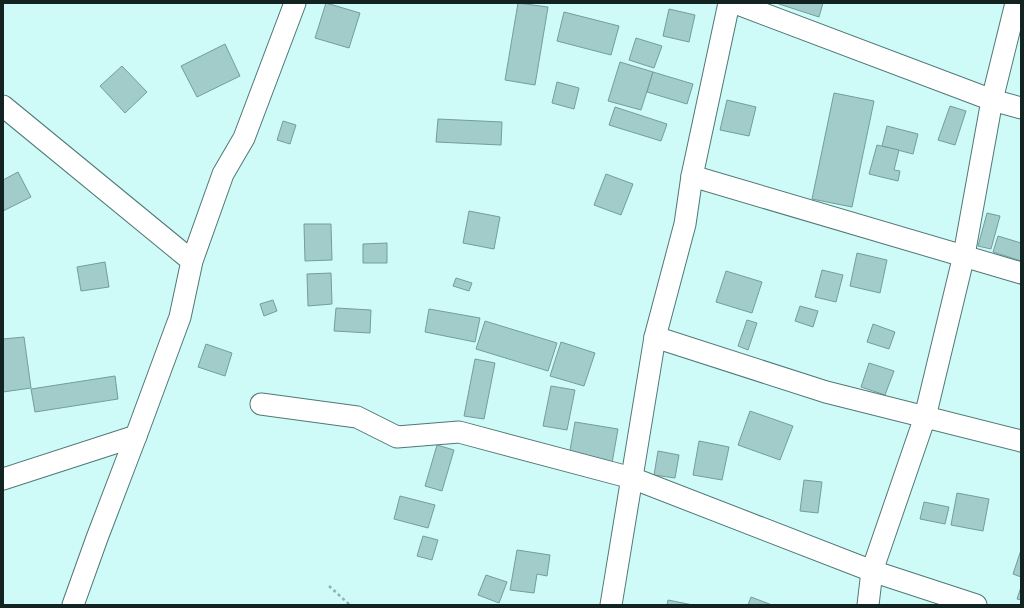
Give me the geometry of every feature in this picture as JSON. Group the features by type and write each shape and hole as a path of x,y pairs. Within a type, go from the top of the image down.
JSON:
{"street":[{"path":"73,605 180,317 192,261 223,174 244,138 295,3"},
{"path":"611,605 655,338 685,224 692,176 729,3"},
{"path":"735,3 992,100 1021,108"},
{"path":"868,605 872,571 925,417 964,255 992,100 1016,3"},
{"path":"3,106 192,261"},
{"path":"692,176 1021,272"},
{"path":"655,338 826,392 1021,441"},
{"path":"261,404 357,417 397,437 459,432 632,478 872,571 976,605"},
{"path":"3,478 136,436"}],"path":[{"path":"329,586 350,605"}],"building":[{"path":"326,3 360,13 349,48 315,38"},
{"path":"518,3 548,7 535,85 505,80"},
{"path":"776,3 823,3 819,17"},
{"path":"669,9 695,15 689,42 663,36"},
{"path":"564,12 619,26 611,55 557,41"},
{"path":"636,38 662,46 654,68 629,60"},
{"path":"225,44 240,76 197,97 181,66"},
{"path":"620,62 653,72 641,110 608,101"},
{"path":"122,66 147,92 125,113 100,86"},
{"path":"653,72 693,84 687,104 647,92"},
{"path":"557,82 579,88 574,109 552,103"},
{"path":"834,93 874,101 852,207 812,199"},
{"path":"727,100 756,107 749,136 720,130"},
{"path":"950,106 966,111 955,145 938,140"},
{"path":"615,107 667,124 661,141 609,125"},
{"path":"438,119 502,122 501,145 436,142"},
{"path":"283,121 296,125 290,144 277,140"},
{"path":"887,126 918,134 913,154 882,146"},
{"path":"877,145 899,150 894,170 900,171 898,181 869,174"},
{"path":"18,172 31,197 3,211 3,180"},
{"path":"606,174 633,184 621,215 594,205"},
{"path":"469,211 500,217 494,249 463,243"},
{"path":"987,213 1000,216 991,249 978,246"},
{"path":"304,224 331,224 332,260 305,261"},
{"path":"998,236 1021,243 1021,261 993,252"},
{"path":"387,243 387,263 363,263 363,244"},
{"path":"857,253 887,260 880,293 850,286"},
{"path":"105,262 109,287 81,291 77,267"},
{"path":"822,270 843,275 836,302 815,297"},
{"path":"726,271 762,282 752,313 716,302"},
{"path":"331,273 332,304 308,306 307,274"},
{"path":"456,278 472,283 469,291 453,286"},
{"path":"273,300 277,311 264,316 260,304"},
{"path":"800,306 818,311 813,327 795,321"},
{"path":"336,308 371,310 370,333 334,331"},
{"path":"429,309 480,318 475,342 425,332"},
{"path":"747,320 757,323 748,350 738,346"},
{"path":"485,321 557,343 548,371 476,349"},
{"path":"873,324 895,332 889,349 867,342"},
{"path":"24,337 31,388 3,392 3,339"},
{"path":"561,342 595,353 584,386 550,376"},
{"path":"206,344 232,353 225,376 198,367"},
{"path":"475,359 495,363 484,419 464,416"},
{"path":"869,363 894,371 885,395 861,387"},
{"path":"115,376 118,399 35,412 31,389"},
{"path":"551,386 575,390 567,430 543,426"},
{"path":"750,411 793,426 780,460 738,445"},
{"path":"575,422 618,429 612,463 569,456"},
{"path":"699,441 729,447 722,480 693,475"},
{"path":"437,445 454,450 442,491 425,486"},
{"path":"658,451 679,455 675,478 654,475"},
{"path":"804,480 822,482 818,513 800,511"},
{"path":"957,493 989,499 983,531 951,525"},
{"path":"400,496 435,505 428,528 394,519"},
{"path":"924,502 949,507 945,524 920,519"},
{"path":"423,536 438,540 432,560 417,556"},
{"path":"517,550 550,555 547,576 537,574 534,593 510,590"},
{"path":"1021,550 1021,577 1013,574"},
{"path":"486,575 507,582 499,603 478,595"},
{"path":"1021,587 1021,600 1017,599"},
{"path":"751,597 772,605 748,605"},
{"path":"668,600 693,605 667,605"}]}
